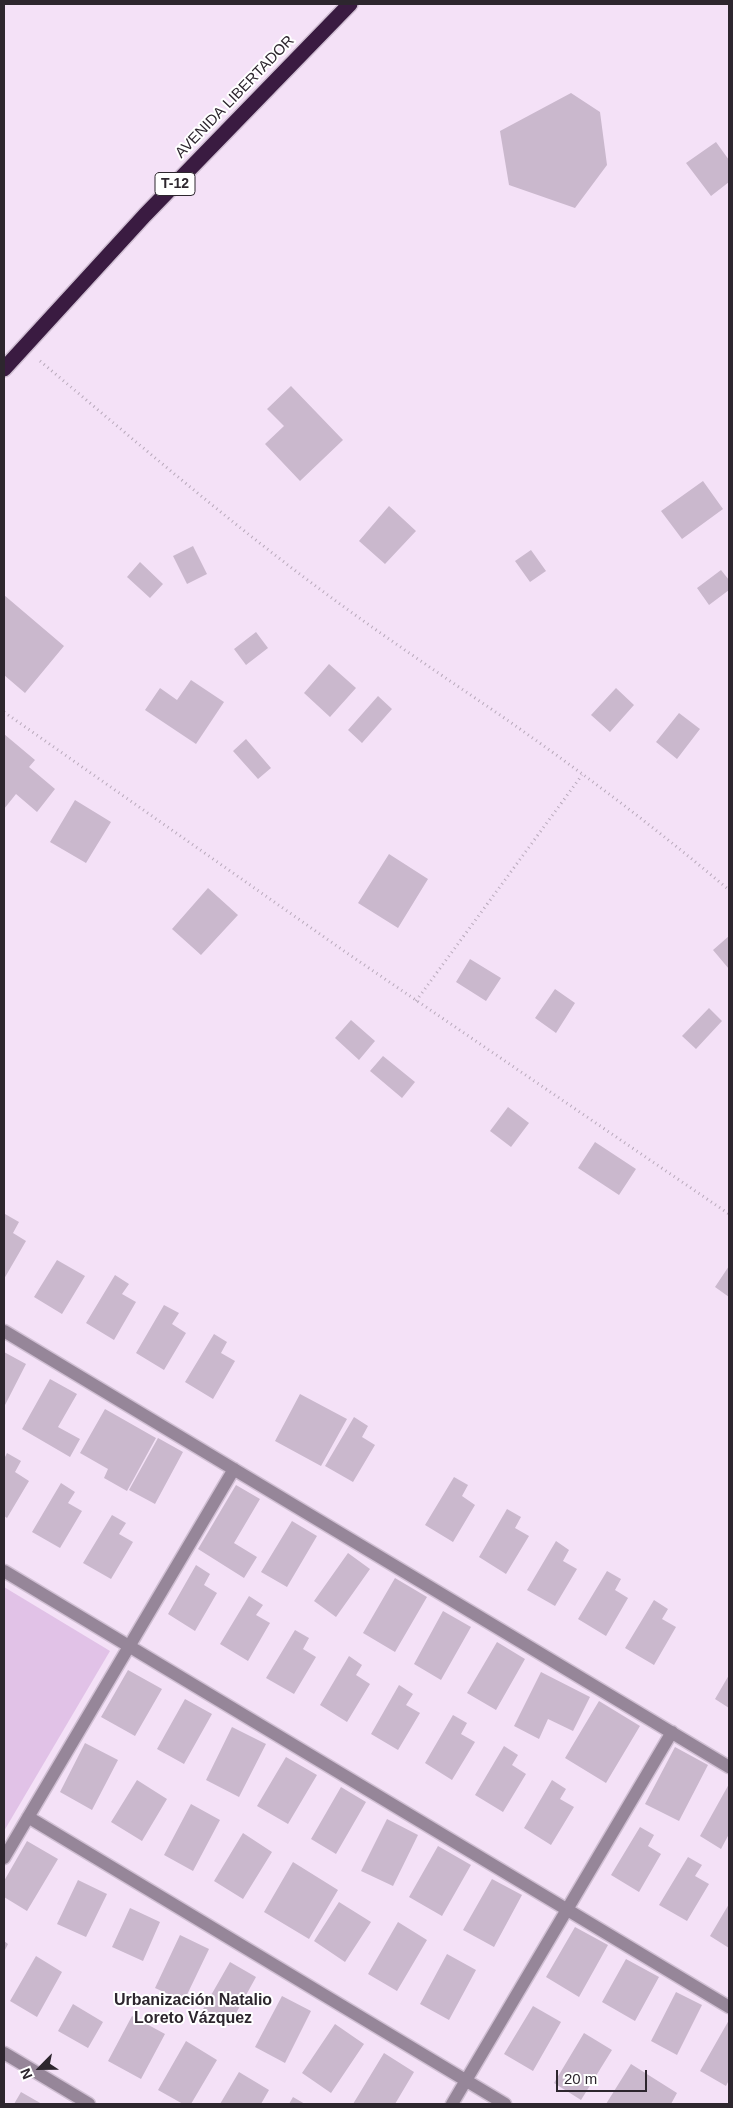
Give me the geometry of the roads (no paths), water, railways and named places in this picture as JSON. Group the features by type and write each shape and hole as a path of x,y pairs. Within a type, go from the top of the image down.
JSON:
{"highway":[{"name":"AVENIDA LIBERTADOR","path":"4,369 152,208 350,4"}],"street":[{"path":"4,1331 729,1767"},
{"path":"4,1858 234,1470"},
{"path":"4,1571 729,2007"},
{"path":"452,2104 672,1732"},
{"path":"28,1818 505,2104"},
{"path":"4,2053 89,2104"}],"district":[{"name":"Urbanización Natalio Loreto Vázquez","path":"193,2010"}]}
